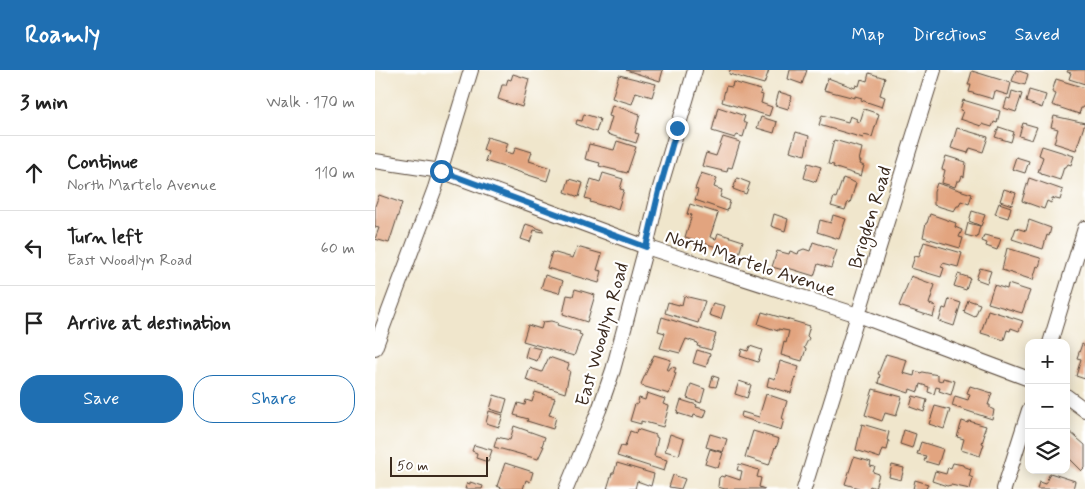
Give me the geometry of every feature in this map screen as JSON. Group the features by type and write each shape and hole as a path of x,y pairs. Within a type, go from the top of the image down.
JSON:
{"street":[{"path":"375,347 441,171 471,70"},
{"name":"East Woodlyn Road","path":"566,489 599,410 613,370 659,191 695,70"},
{"name":"Brigden Road","path":"804,489 933,70"},
{"name":"North Martelo Avenue","path":"375,161 441,171 646,247 858,316 1025,378"},
{"path":"1051,339 1085,228"},
{"path":"1070,399 1085,410"},
{"path":"1004,489 1025,423"}],"building":[{"path":"626,70 663,70 660,81"},
{"path":"730,70 769,70 764,84 729,74"},
{"path":"790,70 807,70 802,84 788,79"},
{"path":"1016,70 1028,74 1025,85 1012,81"},
{"path":"1068,70 1085,70 1085,84 1069,79 1071,73 1067,72"},
{"path":"972,71 1011,83 1008,95 995,91 993,99 969,92 971,85 968,85"},
{"path":"869,73 885,78 880,95 885,97 882,107 861,100 862,98 824,90 828,78 855,88 856,85 859,86 861,79 867,81"},
{"path":"513,74 529,79 522,107 498,99 502,85 506,85 508,79 511,80"},
{"path":"619,75 656,84 652,97 636,92 632,104 612,98"},
{"path":"1056,79 1085,88 1085,105 1081,108 1079,114 1052,105 1056,94 1052,92"},
{"path":"733,82 761,90 760,94 763,95 761,103 772,107 769,116 722,102 726,86 732,87"},
{"path":"1029,90 1046,95 1042,108 1026,102"},
{"path":"1012,91 1022,94 1016,112 1004,108 1007,98 1010,99"},
{"path":"779,92 792,96 788,109 775,105"},
{"path":"963,100 1000,111 997,123 994,122 992,127 982,124 981,126 960,119 963,111 960,110"},
{"path":"612,105 640,114 635,133 639,134 636,143 607,134 612,117 609,116"},
{"path":"718,107 745,116 743,122 747,124 743,137 737,135 735,138 712,131"},
{"path":"864,109 879,114 872,137 864,135 863,138 819,125 822,115 848,122 850,116 860,122"},
{"path":"584,114 600,119 596,132 576,124 577,120 582,121"},
{"path":"1054,116 1085,123 1076,150 1054,143 1058,129 1051,127"},
{"path":"761,117 777,122 774,133 757,128"},
{"path":"1023,123 1037,127 1032,140 1019,136"},
{"path":"999,127 1014,132 1011,142 995,137"},
{"path":"957,128 988,137 983,152 970,148 968,153 951,148"},
{"path":"796,132 809,136 805,155 790,151"},
{"path":"487,137 508,143 505,152 513,154 516,147 532,152 529,161 551,168 547,181 485,161 488,152 483,150"},
{"path":"723,137 740,142 732,168 728,167 727,172 702,166 706,153 716,156"},
{"path":"834,140 862,148 859,161 864,166 861,176 828,164"},
{"path":"617,141 636,147 627,173 599,166 600,163 585,159 589,144 614,150"},
{"path":"1042,146 1074,156 1071,165 1068,164 1064,167 1060,180 1038,172 1043,157 1039,155"},
{"path":"946,156 966,162 964,177 962,176 960,181 957,181 955,187 942,183 945,170 942,169"},
{"path":"1016,157 1029,161 1025,173 1012,169"},
{"path":"808,163 821,167 816,182 804,178"},
{"path":"603,173 623,179 620,189 624,190 618,209 590,202 591,200 585,198 591,179 600,182"},
{"path":"701,173 717,178 714,187 722,190 720,197 730,201 727,211 695,200 698,190 695,189"},
{"path":"737,178 750,183 746,194 733,189"},
{"path":"843,178 856,183 850,203 848,202 845,210 831,206"},
{"path":"1029,178 1063,190 1060,200 1052,198 1051,203 1047,201 1044,209 1022,201"},
{"path":"569,179 583,183 579,197 565,192"},
{"path":"937,183 972,194 969,204 961,201 954,211 934,205 934,192"},
{"path":"1004,189 1016,193 1012,205 1000,201"},
{"path":"379,195 402,203 389,243 375,239 379,228 375,227 375,206"},
{"path":"999,203 1011,207 1008,218 995,214"},
{"path":"690,204 718,213 710,237 716,239 718,233 743,241 739,254 685,237 692,215 687,214"},
{"path":"972,211 985,215 981,226 969,221"},
{"path":"774,214 788,219 785,231 771,226"},
{"path":"930,214 956,223 955,227 962,230 959,237 963,238 960,248 923,237"},
{"path":"833,215 846,219 839,239 817,232 820,220 831,223"},
{"path":"1029,220 1051,228 1043,249 1012,239 1016,228 1026,231"},
{"path":"968,223 980,226 977,238 965,235"},
{"path":"526,224 543,230 543,232 534,230 530,242 521,239"},
{"path":"984,235 1001,239 997,250 986,246 987,243 982,241"},
{"path":"813,242 837,250 831,268 818,264 814,276 788,268 787,271 772,267 777,251 789,254 790,251 798,254 799,251 804,249 810,251"},
{"path":"924,242 962,253 958,267 943,263 941,267 944,268 941,277 911,268 915,256 919,257"},
{"path":"577,247 602,254 597,270 602,271 599,283 547,268 552,252 573,258"},
{"path":"1007,248 1040,258 1039,267 1037,266 1033,280 1002,270"},
{"path":"980,268 991,271 987,283 976,279"},
{"path":"958,274 970,278 966,290 954,286"},
{"path":"545,275 563,281 559,293 541,288"},
{"path":"911,276 935,285 929,304 936,306 933,317 899,306"},
{"path":"1008,284 1030,291 1022,313 988,303 994,285 1007,289"},
{"path":"575,289 595,295 587,322 563,314 567,295 573,296"},
{"path":"684,296 705,301 698,323 665,313 668,302 682,305"},
{"path":"949,299 961,303 954,326 939,321 943,308 946,309"},
{"path":"968,300 980,304 975,317 964,312"},
{"path":"713,303 725,306 721,319 709,315"},
{"path":"988,310 1023,321 1019,331 1011,328 1010,331 1007,330 1004,340 981,333"},
{"path":"762,312 810,326 807,336 809,338 804,348 806,349 802,361 781,355 789,331 778,329 778,331 758,324"},
{"path":"662,317 716,334 711,350 697,346 698,343 686,339 680,353 660,348 665,333 658,331"},
{"path":"551,321 558,323 557,325 580,332 579,334 582,335 574,356 523,341 528,325 541,329 543,322"},
{"path":"1082,344 1085,346 1085,379 1076,376 1081,359 1077,358"},
{"path":"528,346 541,349 537,361 525,357"},
{"path":"750,346 762,350 758,362 740,356 742,349 748,351"},
{"path":"697,350 710,354 706,367 693,363"},
{"path":"886,354 907,360 903,373 914,376 915,371 922,372 938,375 938,380 942,381 943,378 955,381 951,395 939,391 940,388 936,387 934,394 928,392 929,387 920,384 918,392 910,389 909,393 878,383 880,375 878,374"},
{"path":"654,355 671,360 667,370 671,367 676,368 669,394 642,386 641,384"},
{"path":"549,357 569,364 567,370 570,371 565,393 526,380 530,368 542,372"},
{"path":"780,361 799,367 791,393 767,386 769,377 775,379"},
{"path":"713,376 719,378 716,387 710,386"},
{"path":"739,381 751,385 747,398 735,394"},
{"path":"691,384 705,389 701,403 687,398"},
{"path":"970,386 992,393 988,405 994,410 992,419 952,406 955,396 968,400 970,394 967,393"},
{"path":"873,389 902,397 896,416 885,413 882,421 865,415"},
{"path":"535,392 555,398 549,415 556,417 553,429 514,415 518,403 525,405 526,400 532,402"},
{"path":"647,393 665,399 663,404 669,406 663,427 641,421 641,424 630,421 635,404 637,405 639,398 645,400"},
{"path":"766,394 787,401 781,430 741,417 742,412 759,417"},
{"path":"494,395 507,399 503,413 490,409"},
{"path":"913,396 927,400 924,412 910,407"},
{"path":"681,400 707,410 704,418 694,415 693,418 677,413"},
{"path":"935,406 950,410 944,429 929,424"},
{"path":"489,411 503,415 499,427 486,423"},
{"path":"962,421 986,426 982,443 984,444 980,456 961,450 964,439 957,437"},
{"path":"862,424 889,432 887,450 883,449 880,458 856,450"},
{"path":"514,426 545,437 542,446 544,446 538,459 494,447 497,437 510,440"},
{"path":"637,429 656,435 658,438 654,456 667,460 664,471 617,456 621,446 625,447 630,431 636,433"},
{"path":"904,430 916,434 912,448 900,444"},
{"path":"753,431 779,439 769,465 745,457"},
{"path":"1070,432 1085,445 1085,468 1082,471 1070,459"},
{"path":"670,434 684,439 679,455 665,451"},
{"path":"710,434 727,439 723,452 706,447"},
{"path":"921,442 943,449 938,465 924,461 926,456 917,454"},
{"path":"474,445 492,450 488,462 476,458 477,453 472,451"},
{"path":"710,449 723,453 718,468 705,464"},
{"path":"854,457 871,462 870,466 875,467 873,472 879,474 875,488 870,486 869,489 862,489 845,484"},
{"path":"505,463 533,472 530,482 526,480 523,489 504,489 497,486"},
{"path":"617,463 654,474 651,486 637,481 635,489 607,489"},
{"path":"953,463 971,469 969,476 973,478 970,489 951,485 947,486 932,481 935,471 946,474 948,467 951,468"},
{"path":"739,464 759,470 757,477 761,478 759,487 765,489 725,489 718,487 721,476 724,477 725,475 740,480 742,471 737,470"},
{"path":"892,465 904,468 901,480 889,477"},
{"path":"1050,474 1075,481 1073,489 1037,489 1039,482 1045,484"},
{"path":"673,475 685,479 681,489 669,487"},
{"path":"915,480 928,484 926,489 913,489"},
{"path":"470,482 483,486 482,489 465,489 467,483 470,484"}],"route":[{"path":"441,171 646,247 659,191 677,128"}]}
